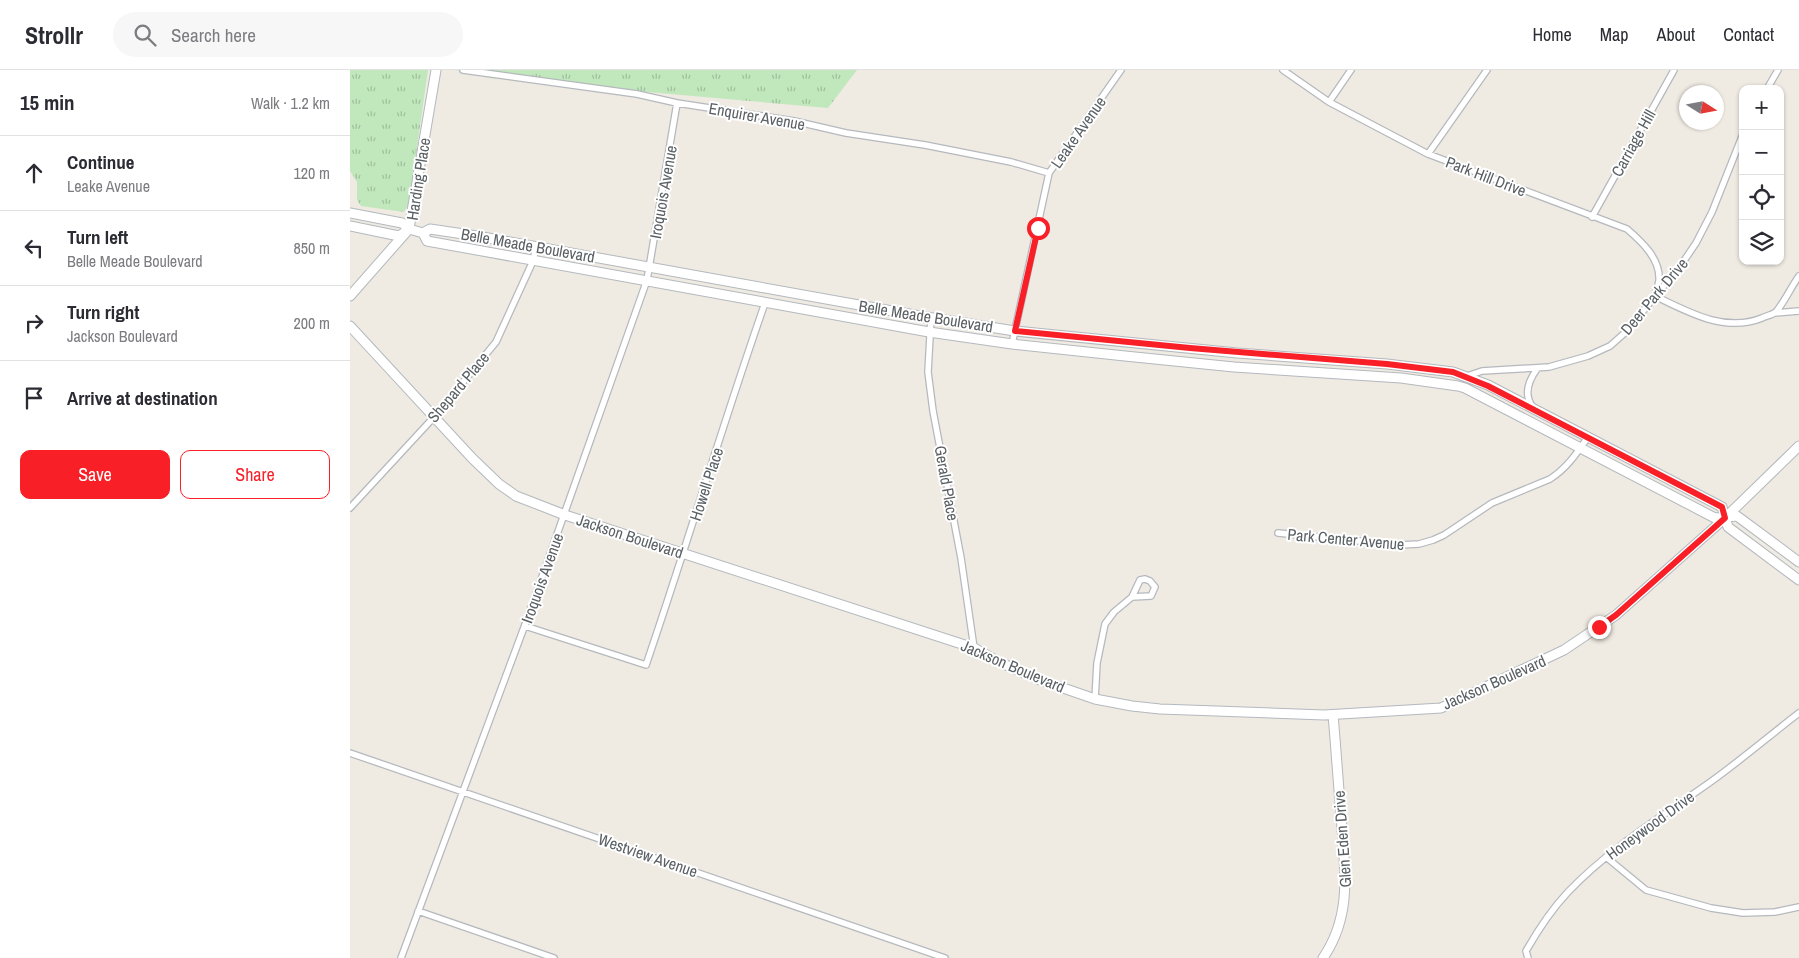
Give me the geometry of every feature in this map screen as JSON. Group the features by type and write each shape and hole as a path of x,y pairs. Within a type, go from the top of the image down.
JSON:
{"main road":[{"name":"Harding Place","path":"350,296 409,230 436,70"},
{"name":"Belle Meade Boulevard","path":"350,213 402,223 409,230 423,233 430,228 931,318 1015,331 1387,364 1453,372 1467,376 1588,436 1722,507 1728,527 1799,580"},
{"name":"Belle Meade Boulevard","path":"350,226 399,236 409,230"},
{"name":"Belle Meade Boulevard","path":"423,233 427,241 930,332 1012,344 1189,362 1401,378 1463,387 1716,518 1737,516 1799,562"},
{"path":"765,303 768,288"},
{"name":"Jackson Boulevard","path":"350,326 472,458 499,484 516,496 565,516 974,648 999,662 1040,680 1095,699 1124,705 1160,709 1333,715 1441,708 1564,650 1616,615 1725,518 1799,446"},
{"path":"1149,358 1150,344"},
{"path":"1189,362 1190,348"},
{"path":"1463,387 1467,376"},
{"path":"1528,420 1535,410"},
{"path":"1640,479 1647,467"},
{"name":"Glen Eden Drive","path":"1323,958 1332,946 1342,916 1346,887 1333,715"}],"street":[{"name":"Enquirer Avenue","path":"462,70 637,94 678,103 794,121 846,133 925,145 1011,162 1048,173"},
{"name":"Leake Avenue","path":"1012,344 1048,173 1121,70"},
{"name":"Park Hill Drive","path":"1283,70 1329,102 1428,154 1626,229 1643,243 1655,262 1659,280 1655,296"},
{"path":"1329,102 1351,70"},
{"path":"1428,154 1487,70"},
{"name":"Carriage Hill","path":"1592,217 1674,70"},
{"path":"1770,85 1778,70"},
{"name":"Iroquois Avenue","path":"401,958 565,516 647,280 678,103"},
{"name":"Deer Park Drive","path":"1467,376 1482,371 1537,369 1574,361 1610,346 1628,330 1677,272 1696,243 1712,212 1739,144"},
{"name":"Shepard Place","path":"350,508 435,416 496,342 533,261 536,247"},
{"path":"1774,313 1799,276"},
{"path":"1655,296 1688,312 1718,322 1731,324 1752,322 1774,313 1799,312"},
{"name":"Howell Place","path":"525,626 646,665 765,303"},
{"name":"Gerald Place","path":"931,318 927,366 933,411 961,558 974,648"},
{"path":"1535,410 1529,401 1528,389 1529,383 1537,369"},
{"name":"Park Center Avenue","path":"1278,533 1400,545 1431,541 1444,535 1492,503 1555,476 1570,463 1588,436"},
{"path":"1095,699 1097,663 1105,624 1114,612 1132,597"},
{"name":"Honeywood Drive","path":"1528,958 1526,951 1540,926 1568,891 1606,857 1710,782 1799,713"},
{"name":"Westview Avenue","path":"350,753 462,790 945,958"},
{"path":"1606,857 1646,890 1711,908 1743,913 1775,912 1799,907"},
{"path":"418,912 554,958"}],"green space":[{"path":"350,70 428,70 409,203 404,212 361,206 357,200 357,182 350,171"},
{"path":"456,70 857,70 828,108 489,78"}],"route":[{"path":"1038,228 1015,331 1299,358 1356,361 1453,372 1488,386 1722,507 1725,518 1616,615 1599,627"}]}
